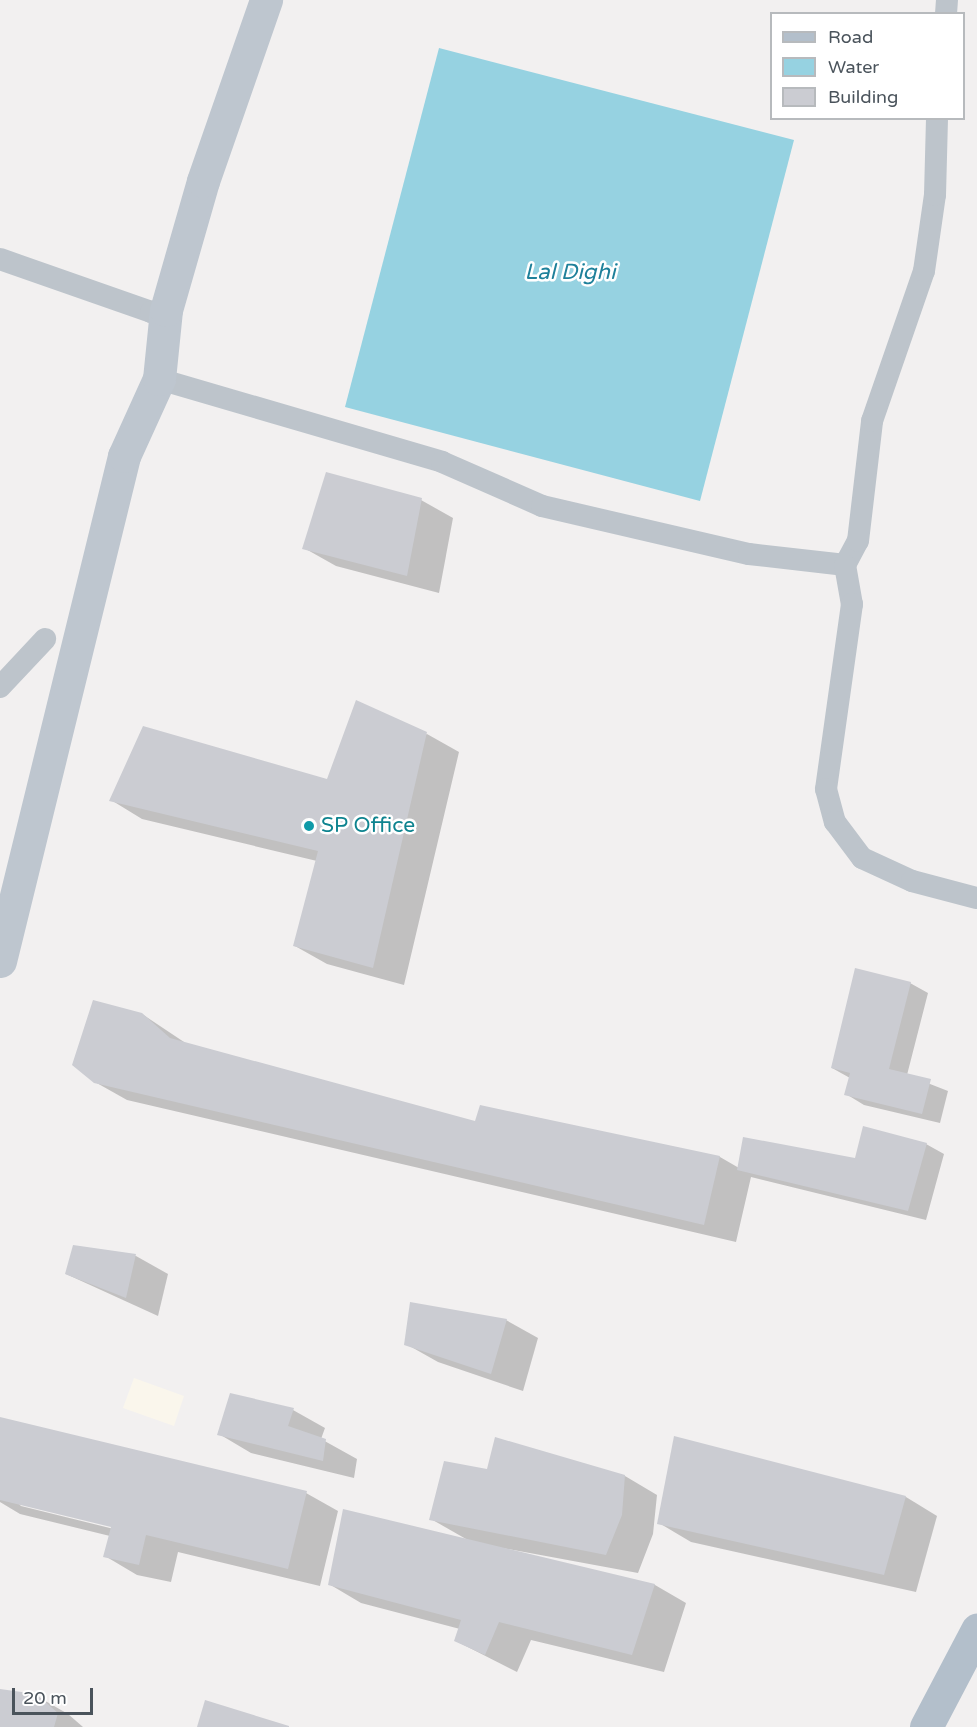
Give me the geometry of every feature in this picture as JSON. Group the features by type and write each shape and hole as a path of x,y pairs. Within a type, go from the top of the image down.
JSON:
{"main road":[{"path":"926,1727 977,1630"}],"street":[{"path":"0,961 124,456 159,379 166,310 203,181 266,0"},
{"path":"937,120 935,195 924,271 872,421 858,541 845,565 852,604 826,789 835,822 862,858 912,881 977,897"},
{"path":"0,259 151,312 166,310"},
{"path":"159,379 442,462 542,506 749,554 845,565"},
{"path":"0,687 45,639"}],"shaded area":[{"path":"134,1378 184,1396 174,1426 123,1408"}],"water":[{"name":"Lal Dighi","path":"439,48 794,140 700,501 345,407"}],"building":[{"path":"326,472 422,498 407,576 302,549"},
{"name":"SP Office","path":"356,700 427,732 373,968 293,946 318,851 109,801 143,726 327,779"},
{"path":"855,968 911,982 889,1069 931,1079 922,1114 844,1095 850,1073 831,1068"},
{"path":"93,1000 142,1013 170,1038 475,1121 480,1105 720,1156 704,1225 94,1083 72,1065"},
{"path":"863,1126 927,1143 908,1211 737,1170 743,1137 855,1158"},
{"path":"73,1245 136,1254 126,1298 65,1274"},
{"path":"410,1302 507,1319 491,1374 404,1345"},
{"path":"230,1393 294,1408 288,1426 326,1439 323,1461 217,1435"},
{"path":"0,1417 307,1491 288,1569 146,1535 139,1565 103,1557 111,1527 0,1500"},
{"path":"674,1436 906,1496 884,1575 657,1524"},
{"path":"495,1437 625,1475 622,1515 606,1555 429,1520 444,1461 487,1469"},
{"path":"343,1509 655,1584 632,1655 499,1622 485,1655 454,1641 461,1620 328,1585"},
{"path":"0,1689 36,1694 58,1713 54,1727 0,1727"},
{"path":"205,1700 289,1726 289,1727 197,1727"}],"place":[{"name":"SP Office","path":"309,826"}]}
